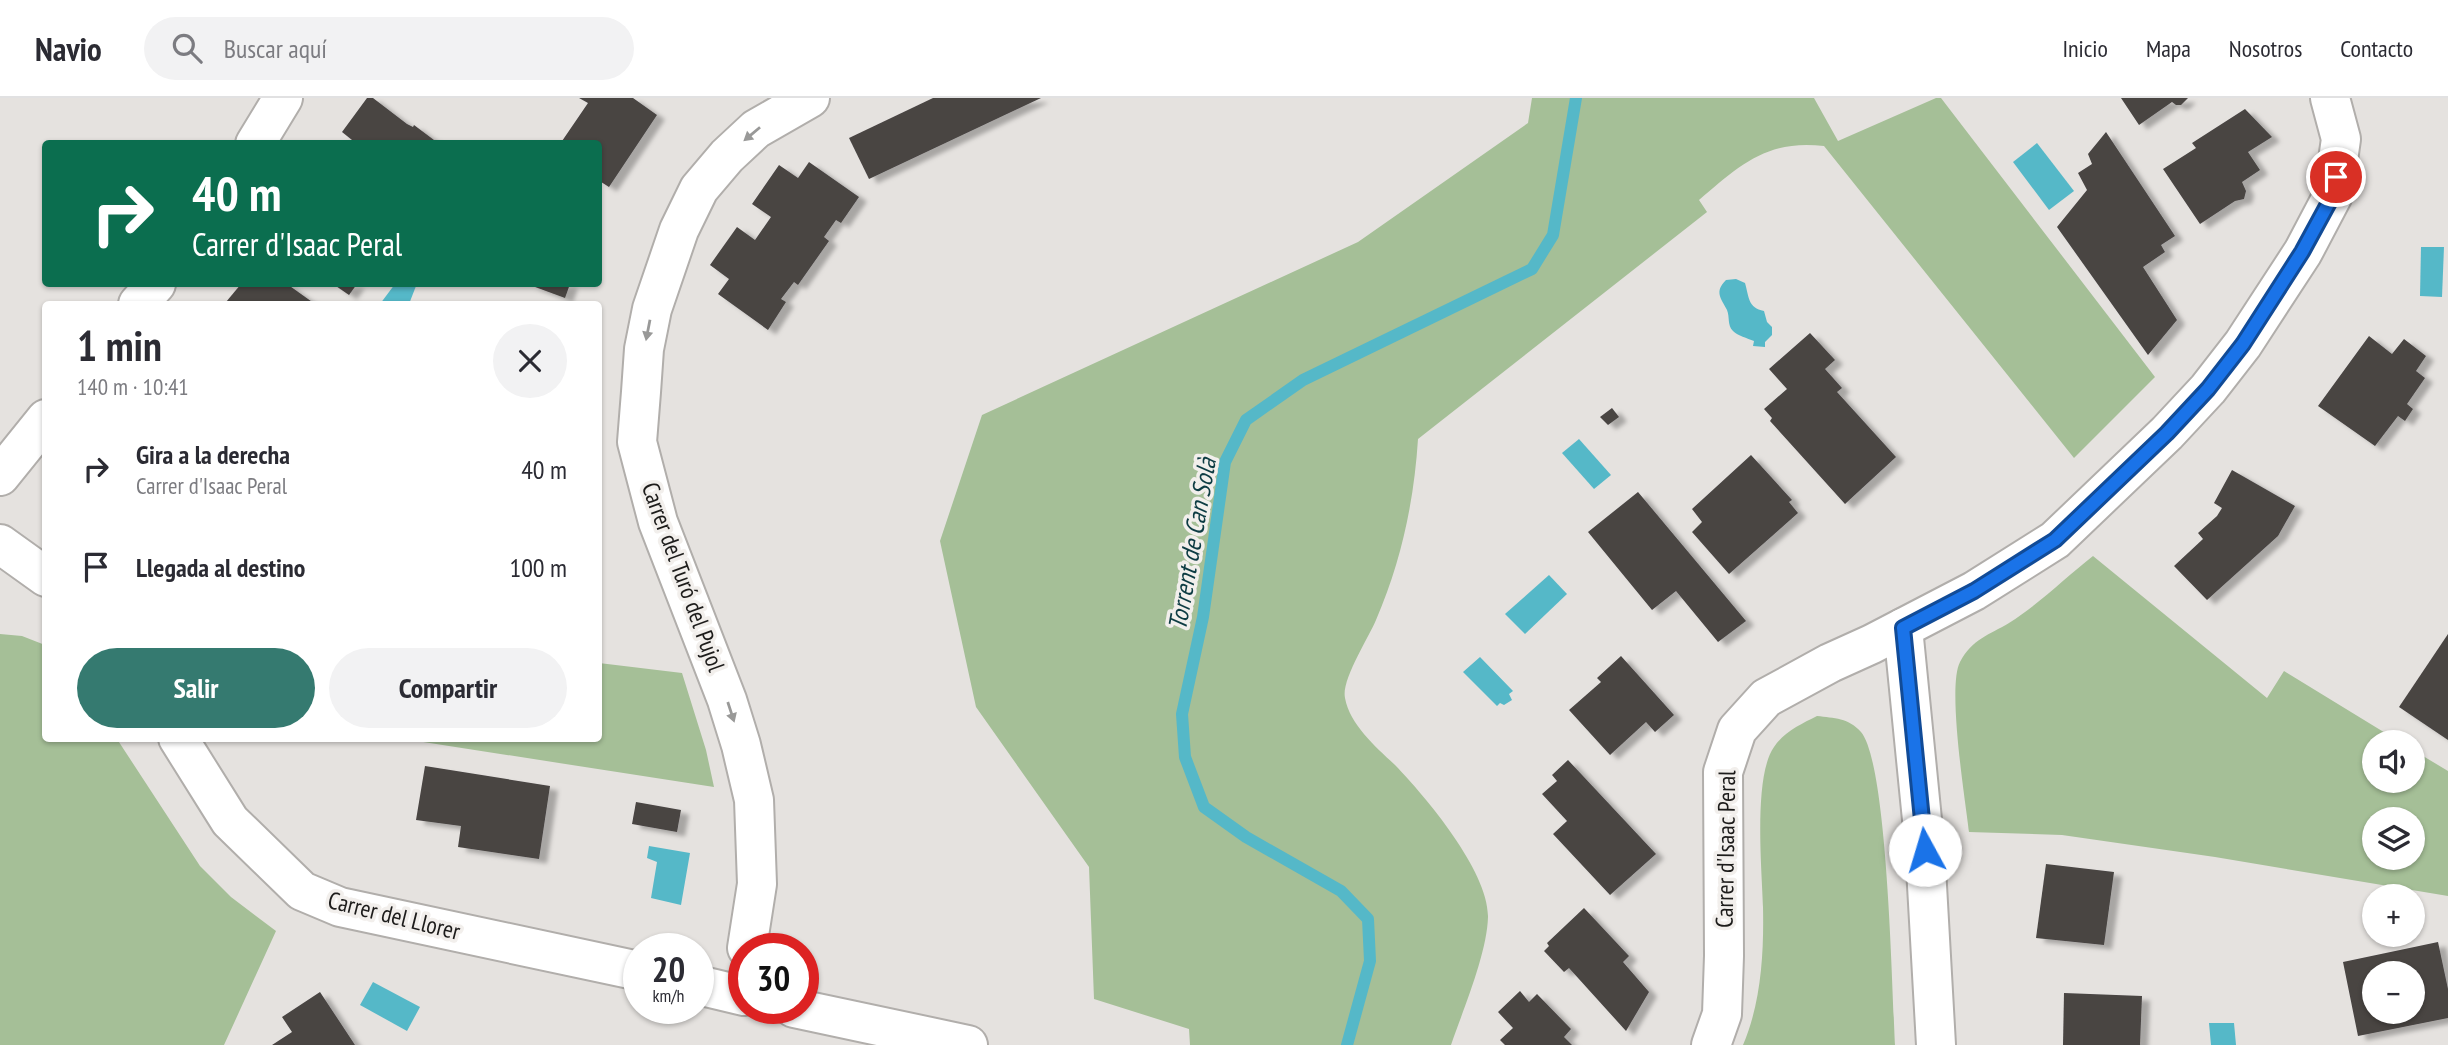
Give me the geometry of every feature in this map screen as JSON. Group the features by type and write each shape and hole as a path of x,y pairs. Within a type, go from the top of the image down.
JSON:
{"street":[{"path":"257,140 283,98"},
{"name":"Carrer del Turó del Pujol","path":"749,933 757,884 754,800 727,700 658,522 638,442 641,382 652,309 680,230 699,189 727,156 756,129 810,98"},
{"name":"Carrer d'Isaac Peral","path":"1711,1045 1723,1003 1723,772 1737,730 1766,698 1974,591 2055,540 2167,433 2208,389 2272,302 2333,195 2341,139 2330,98"},
{"path":"141,301 153,287"},
{"path":"0,476 42,424"},
{"path":"0,544 42,574"},
{"path":"1903,628 1925,850 1936,1045"},
{"name":"Carrer del Llorer","path":"181,742 230,821 302,891 340,907 623,968"},
{"path":"819,1013 968,1045"}],"green space":[{"path":"1532,98 1814,98 1838,141 1941,98 2155,377 2074,458 1824,146 1786,147 1770,151 1741,166 1699,200 1707,212 1418,439 1410,509 1393,576 1347,681 1345,698 1358,726 1408,779 1454,836 1486,899 1487,932 1474,982 1451,1045 1190,1045 1189,1029 1094,999 1089,867 976,707 940,541 982,415 1358,242 1528,123"},
{"path":"2093,556 2267,698 2284,671 2380,730 2362,730 2362,793 2425,793 2425,757 2448,771 2448,896 2425,892 2425,884 2376,884 2062,835 1969,832 1956,718 1956,675 1960,662 1982,638 2020,616"},
{"path":"0,634 22,636 42,644 42,742 119,742 200,866 231,897 276,931 224,1045 0,1045"},
{"path":"602,663 682,673 706,750 714,787 423,742 602,742"},
{"path":"1817,716 1851,724 1861,732 1870,752 1883,831 1895,1045 1743,1045 1758,995 1762,960 1760,824 1767,761 1783,737"}],"water":[{"path":"2037,143 2074,191 2049,210 2013,162"},
{"path":"2421,247 2444,247 2442,297 2420,296"},
{"path":"1736,279 1745,283 1752,305 1764,311 1767,322 1772,327 1772,335 1765,342 1765,347 1753,346 1754,341 1737,334 1730,326 1719,292 1726,280"},
{"path":"393,287 416,287 410,301 382,301"},
{"path":"1579,439 1611,475 1594,489 1562,453"},
{"path":"1549,575 1567,594 1525,634 1505,614"},
{"path":"1480,657 1513,691 1509,694 1512,700 1504,705 1500,703 1497,706 1463,672"},
{"path":"649,846 690,853 681,905 651,898 657,862 647,858"},
{"path":"373,982 420,1007 407,1031 360,1005"},
{"path":"2209,1023 2234,1023 2236,1045 2211,1045"}],"building":[{"path":"367,98 373,98 407,124 413,127 414,125 434,140 352,140 342,132"},
{"path":"579,98 633,98 657,115 609,187 602,183 602,140 563,140 588,103"},
{"path":"933,98 1041,98 869,179 849,138"},
{"path":"2121,98 2188,98 2181,105 2172,102 2139,125"},
{"path":"2245,109 2272,137 2248,152 2260,170 2242,182 2246,191 2244,199 2235,201 2200,224 2163,169 2196,148 2192,143"},
{"path":"2106,132 2175,236 2161,245 2165,252 2143,267 2177,320 2148,355 2057,227 2087,190 2078,173 2092,164 2088,154"},
{"path":"809,162 859,197 841,223 836,220 824,237 829,241 798,285 794,282 781,299 786,302 768,330 718,294 729,279 710,265 737,227 755,240 771,217 752,204 779,165 798,178"},
{"path":"238,287 291,287 311,301 227,301"},
{"path":"337,287 355,287 349,295"},
{"path":"535,287 569,287 565,298"},
{"path":"1810,333 1835,360 1825,369 1842,388 1837,392 1896,457 1845,504 1770,421 1772,418 1764,409 1787,389 1769,369"},
{"path":"2369,336 2392,354 2404,339 2426,356 2416,371 2425,378 2407,404 2413,409 2405,421 2398,416 2375,446 2318,406"},
{"path":"1612,408 1619,417 1608,425 1600,417"},
{"path":"1751,455 1792,500 1789,502 1798,513 1729,574 1692,532 1702,522 1692,509"},
{"path":"2232,470 2295,506 2278,536 2207,600 2174,566 2203,539 2198,533 2222,508 2214,503"},
{"path":"1638,492 1746,621 1718,642 1676,591 1652,610 1588,532"},
{"path":"2448,634 2448,740 2399,707"},
{"path":"1621,656 1674,715 1655,732 1646,722 1610,755 1569,710 1601,682 1597,678"},
{"path":"1568,760 1656,854 1610,895 1553,834 1567,821 1542,794 1557,781 1552,775"},
{"path":"425,766 550,786 539,859 458,847 461,826 416,820"},
{"path":"636,802 681,810 677,832 632,824"},
{"path":"2046,864 2114,872 2104,945 2036,938"},
{"path":"1584,908 1629,956 1623,962 1649,992 1626,1031 1569,968 1564,972 1544,951 1549,946 1547,943"},
{"path":"2438,942 2448,989 2448,1018 2425,1023 2425,961 2362,961 2362,1024 2418,1024 2358,1036 2343,962 2425,947 2425,945"},
{"path":"1520,991 1529,1002 1537,994 1571,1029 1564,1037 1572,1045 1505,1045 1500,1040 1513,1028 1498,1012"},
{"path":"320,992 355,1045 272,1045 292,1032 282,1017"},
{"path":"2064,993 2142,996 2140,1045 2063,1045"}],"waterway":[{"name":"Torrent de Can Solà","path":"1347,1045 1370,961 1368,919 1341,891 1246,837 1204,807 1185,757 1182,714 1203,617 1225,462 1246,420 1303,380 1532,269 1553,235 1576,98"}],"route":[{"path":"1925,850 1903,628 1974,591 2055,540 2167,433 2208,389 2272,302 2333,195 2336,177"}]}
